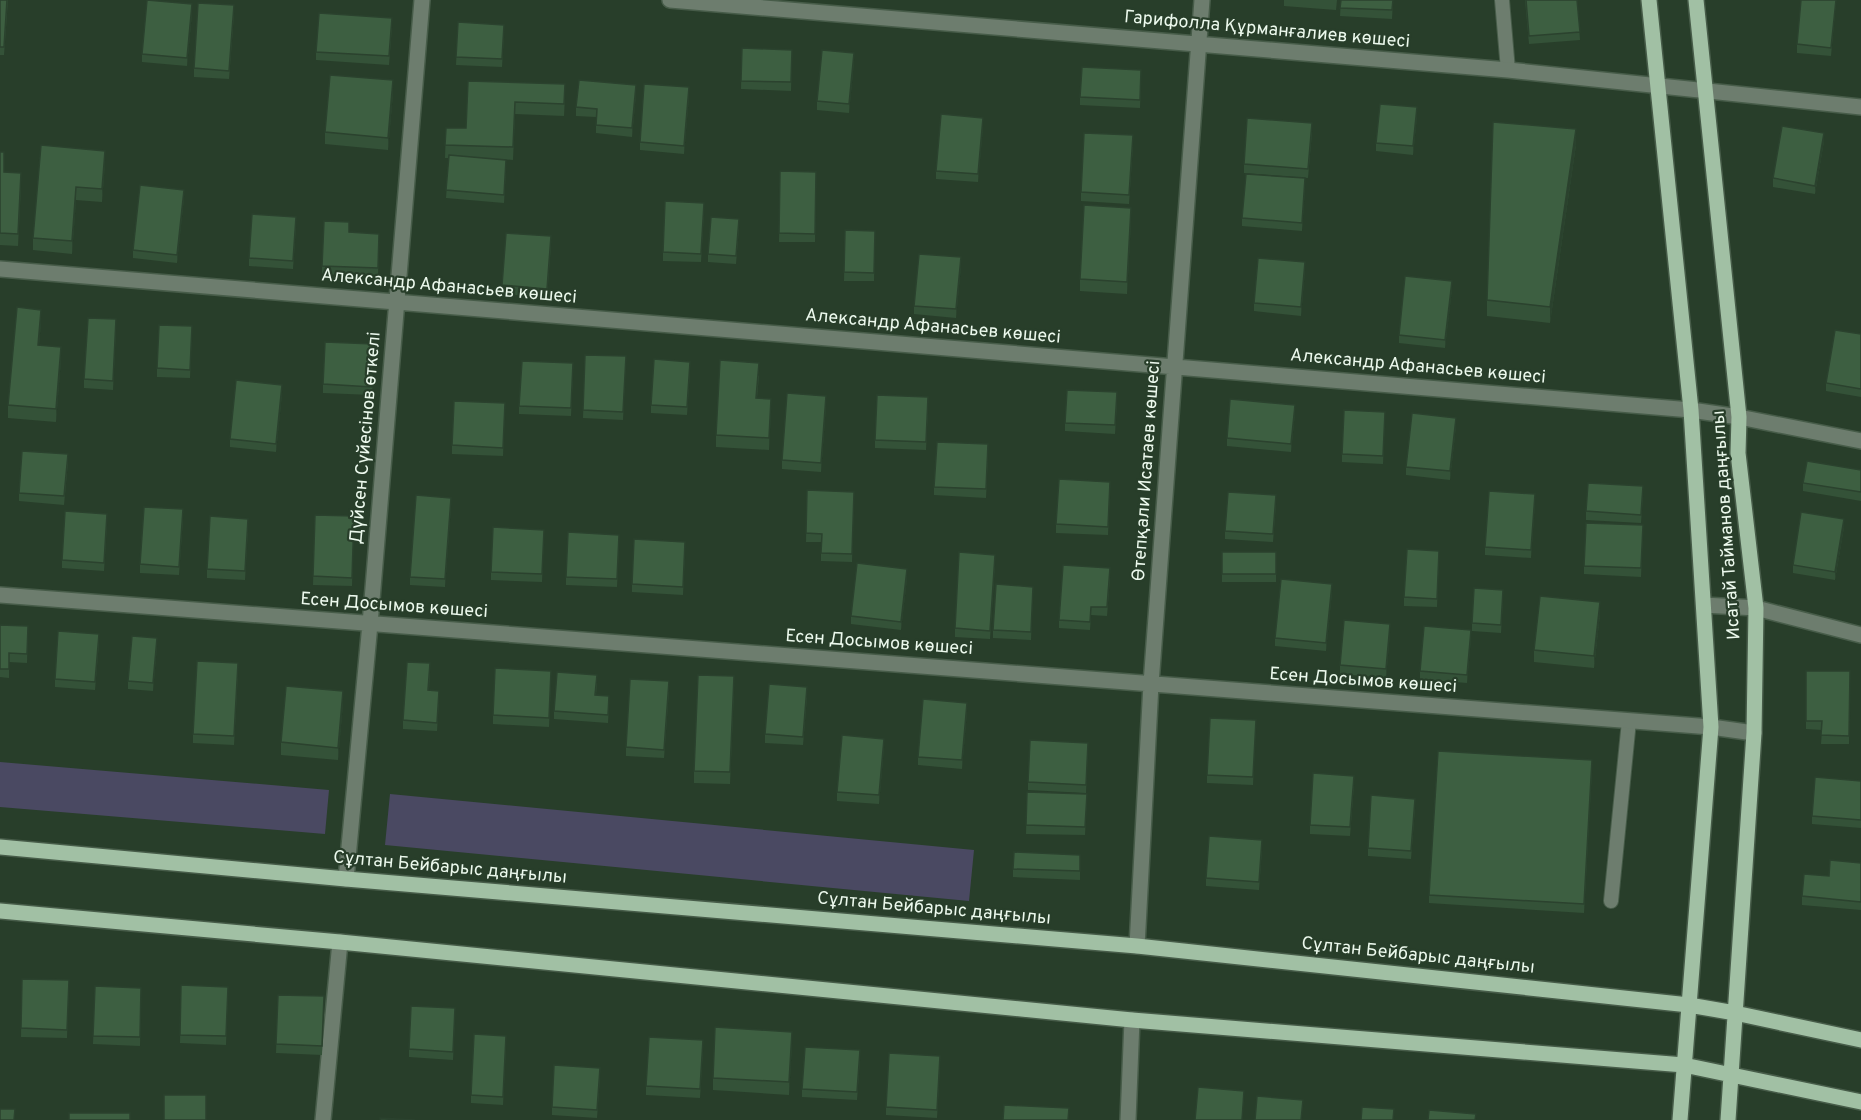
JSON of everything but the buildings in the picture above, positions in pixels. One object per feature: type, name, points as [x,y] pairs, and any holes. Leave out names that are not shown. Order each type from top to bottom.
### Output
[{"type":"main road","name":"Исатай Тайманов даңғылы","points":[[1649,0],[1691,410],[1711,727],[1680,1120]]},
{"type":"main road","name":"Исатай Тайманов даңғылы","points":[[1696,0],[1738,417],[1738,453],[1756,608],[1754,733],[1728,1120]]},
{"type":"main road","name":"Сұлтан Бейбарыс даңғылы","points":[[0,848],[1137,946],[1689,1005],[1861,1040]]},
{"type":"main road","points":[[0,911],[1132,1020],[1684,1065],[1861,1102]]},
{"type":"street","name":"Дүйсен Сүйесінов өткелі","points":[[346,879],[370,624],[422,0]]},
{"type":"street","name":"Гарифолла Құрманғалиев көшесі","points":[[670,0],[806,6],[1199,44],[1508,70],[1861,106]]},
{"type":"street","name":"Өтепқали Исатаев көшесі","points":[[1137,946],[1150,684],[1202,0]]},
{"type":"street","name":"Александр Афанасьев көшесі","points":[[0,269],[1691,410],[1861,441]]},
{"type":"street","name":"Есен Досымов көшесі","points":[[0,595],[1711,727],[1754,733]]},
{"type":"street","points":[[1704,605],[1756,608],[1861,635]]},
{"type":"street","points":[[323,1120],[340,942]]},
{"type":"street","points":[[1128,1120],[1132,1020]]},
{"type":"lane","points":[[1502,0],[1508,70]]},
{"type":"lane","points":[[1611,901],[1629,721]]},
{"type":"shaded area","points":[[0,762],[329,790],[325,834],[0,807]]},
{"type":"shaded area","points":[[390,794],[974,850],[969,901],[385,845]]}]
